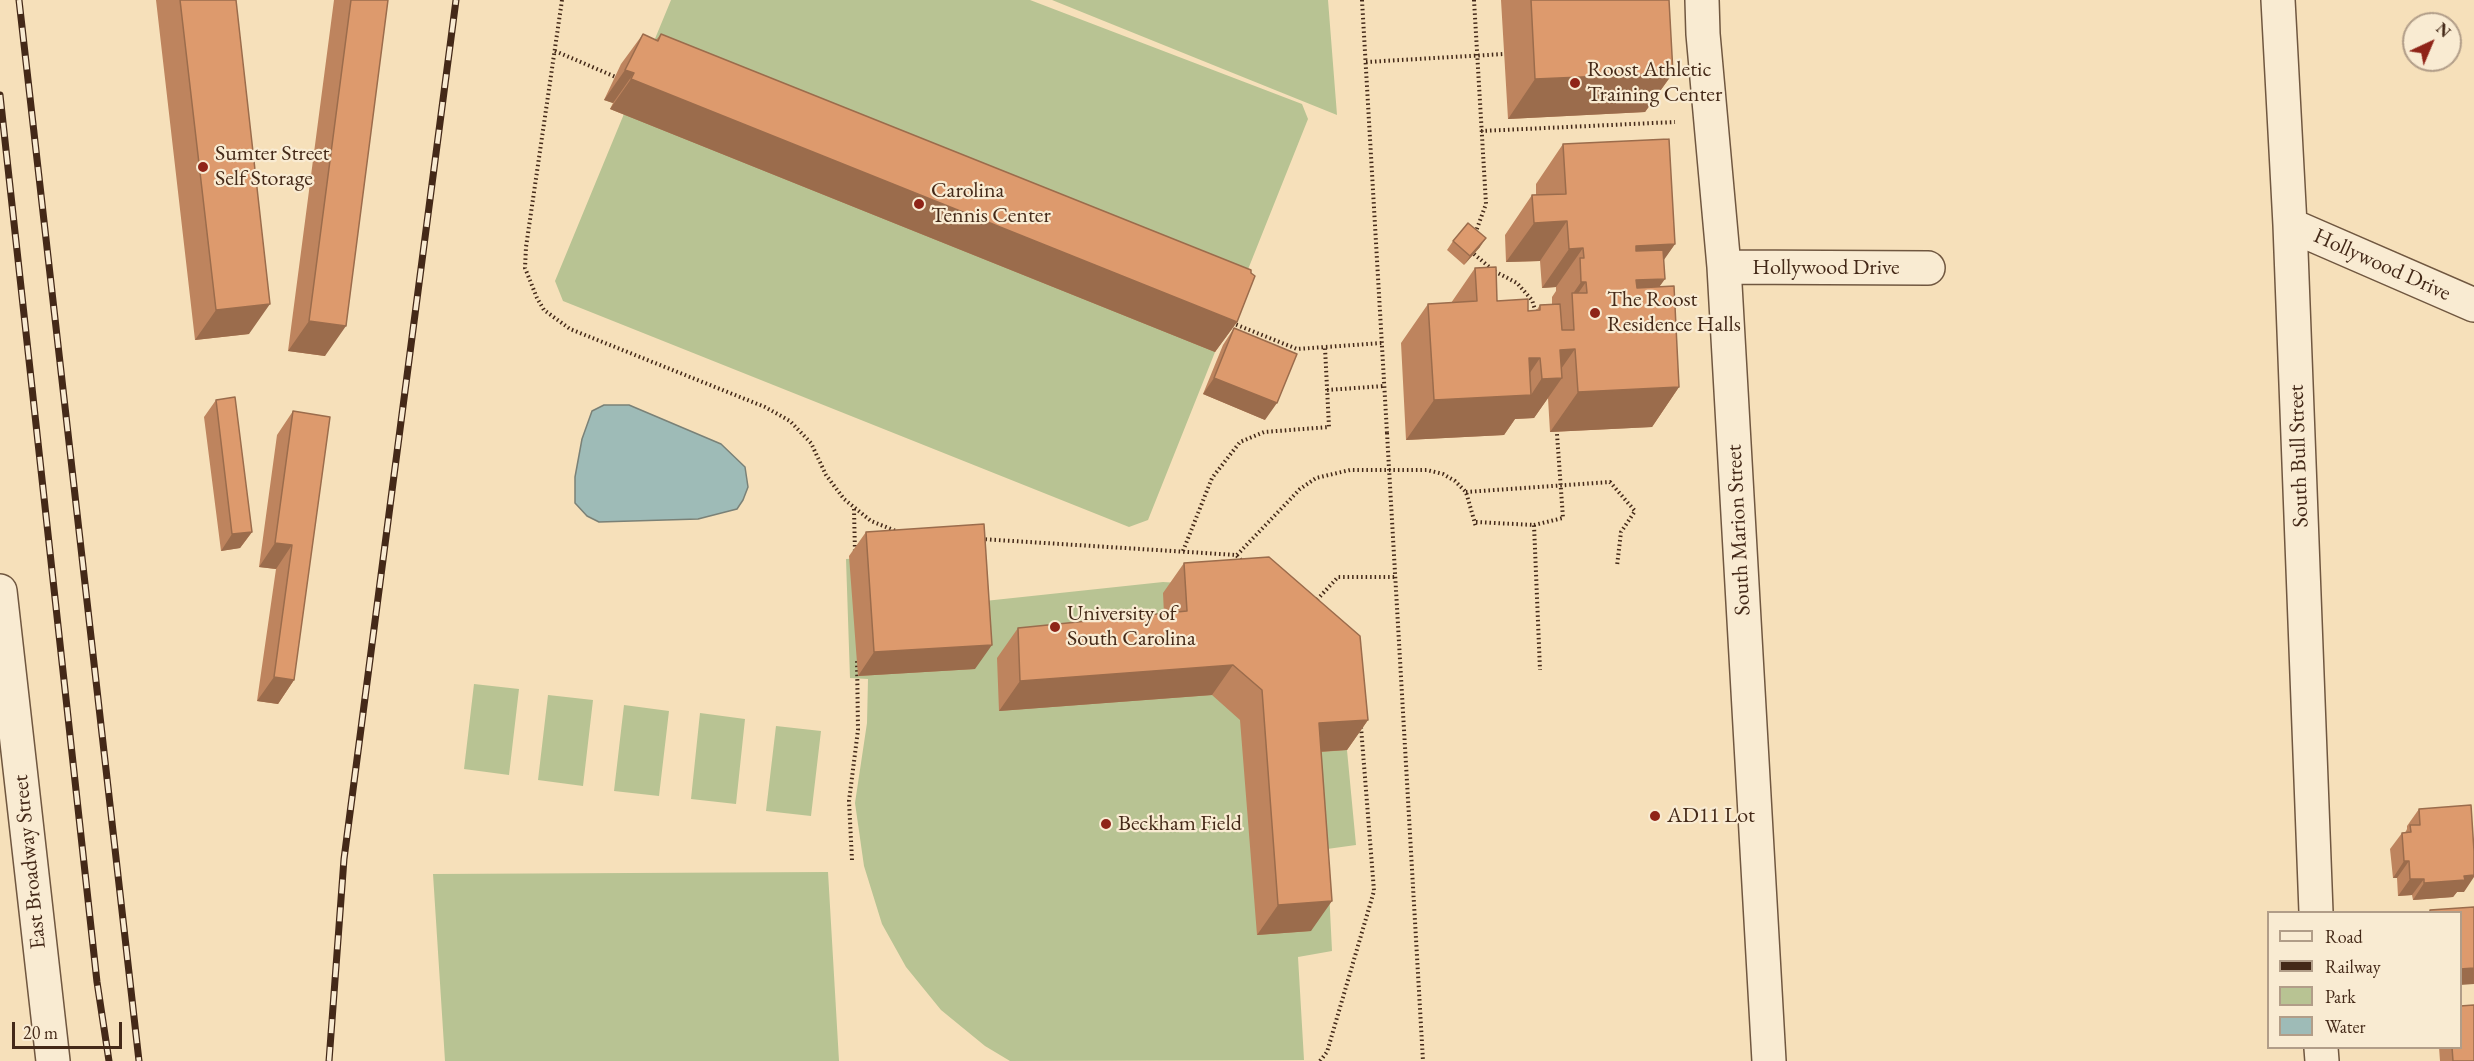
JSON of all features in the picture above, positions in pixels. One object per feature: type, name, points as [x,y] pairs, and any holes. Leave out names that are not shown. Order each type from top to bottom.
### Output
[{"type":"street","name":"South Marion Street","points":[[1702,0],[1724,267],[1769,1061]]},
{"type":"street","name":"South Bull Street","points":[[2278,0],[2290,225],[2316,911]]},
{"type":"street","name":"Hollywood Drive","points":[[2290,225],[2474,305]]},
{"type":"street","name":"Hollywood Drive","points":[[1724,267],[1928,268]]},
{"type":"street","name":"East Broadway Street","points":[[0,591],[53,1061]]},
{"type":"path","points":[[562,0],[525,268],[540,304],[555,320],[570,329],[765,407],[790,421],[811,443],[826,475],[854,508],[871,521],[901,532]]},
{"type":"path","points":[[1362,0],[1423,1061]]},
{"type":"path","points":[[1471,239],[1481,224],[1486,204],[1474,0]]},
{"type":"path","points":[[555,51],[620,79]]},
{"type":"path","points":[[1366,62],[1504,54]]},
{"type":"path","points":[[1481,131],[1711,120]]},
{"type":"path","points":[[1474,254],[1526,292],[1533,300],[1538,321]]},
{"type":"path","points":[[1231,323],[1297,350],[1382,343]]},
{"type":"path","points":[[1183,551],[1212,478],[1240,442],[1264,432],[1329,427],[1325,348]]},
{"type":"path","points":[[1327,390],[1384,386]]},
{"type":"path","points":[[1236,555],[1300,489],[1316,478],[1332,472],[1427,470],[1455,481],[1466,492],[1476,524],[1534,525],[1563,518],[1557,434]]},
{"type":"path","points":[[1466,492],[1610,482],[1635,511],[1621,532],[1617,566]]},
{"type":"path","points":[[854,508],[855,555]]},
{"type":"path","points":[[1534,525],[1540,670]]},
{"type":"path","points":[[970,538],[1236,555],[1244,563]]},
{"type":"path","points":[[1307,611],[1338,577],[1395,577]]},
{"type":"path","points":[[852,860],[849,801],[858,730],[856,648]]},
{"type":"path","points":[[1320,1061],[1327,1052],[1374,891],[1361,726]]},
{"type":"green space","points":[[671,0],[1030,0],[1302,104],[1308,119],[1148,520],[1129,527],[563,301],[555,281]]},
{"type":"green space","points":[[1052,0],[1328,0],[1337,115]]},
{"type":"green space","name":"Beckham Field","points":[[962,551],[966,603],[1163,582],[1247,587],[1339,666],[1356,845],[1327,849],[1332,951],[1298,957],[1304,1060],[1010,1061],[985,1046],[941,1010],[906,967],[882,924],[864,866],[855,803],[867,723],[868,679],[850,678],[846,559]]},
{"type":"green space","points":[[474,684],[519,689],[509,775],[464,769]]},
{"type":"green space","points":[[548,695],[593,700],[583,786],[538,780]]},
{"type":"green space","points":[[624,705],[669,711],[659,796],[614,791]]},
{"type":"green space","points":[[700,713],[745,719],[736,804],[691,799]]},
{"type":"green space","points":[[776,726],[821,731],[811,816],[766,811]]},
{"type":"green space","points":[[828,872],[839,1061],[445,1061],[433,874]]},
{"type":"water","points":[[604,405],[629,405],[721,444],[745,467],[748,487],[737,509],[698,519],[599,522],[587,516],[575,503],[575,477],[582,439],[592,411]]},
{"type":"building","points":[[180,0],[236,0],[270,304],[216,310]]},
{"type":"building","points":[[351,0],[388,0],[346,326],[309,321]]},
{"type":"building","points":[[1531,0],[1669,0],[1673,73],[1535,79]]},
{"type":"building","points":[[643,34],[658,41],[661,34],[1251,270],[1255,276],[1237,322],[631,79],[634,73],[625,70]]},
{"type":"building","points":[[1669,139],[1675,244],[1636,246],[1636,251],[1663,250],[1665,279],[1636,280],[1637,288],[1674,286],[1679,387],[1578,392],[1575,349],[1560,350],[1562,378],[1542,379],[1540,358],[1529,358],[1531,395],[1434,400],[1428,304],[1477,301],[1475,268],[1496,267],[1497,301],[1528,299],[1528,311],[1540,310],[1540,305],[1560,304],[1562,330],[1574,330],[1572,293],[1587,293],[1586,282],[1581,282],[1580,258],[1584,258],[1583,248],[1569,249],[1567,221],[1534,223],[1532,195],[1566,194],[1563,144]]},
{"type":"building","points":[[1468,223],[1486,238],[1470,256],[1453,241]]},
{"type":"building","points":[[1234,328],[1297,354],[1277,403],[1214,378]]},
{"type":"building","points":[[235,397],[252,532],[232,534],[216,400]]},
{"type":"building","points":[[293,411],[330,417],[294,680],[274,677],[292,545],[275,543]]},
{"type":"building","points":[[984,524],[992,645],[874,652],[866,532]]},
{"type":"building","points":[[1269,557],[1360,636],[1368,720],[1319,723],[1332,901],[1278,905],[1262,690],[1233,665],[1020,681],[1018,628],[1187,611],[1184,563]]},
{"type":"building","points":[[2471,805],[2474,875],[2464,876],[2465,880],[2424,883],[2424,879],[2410,879],[2409,861],[2404,861],[2402,833],[2411,832],[2410,825],[2420,825],[2419,809]]},
{"type":"building","points":[[2474,907],[2474,968],[2462,969],[2462,911],[2430,910]]},
{"type":"building","points":[[2474,1005],[2474,1061],[2453,1061],[2452,1049],[2462,1049],[2462,1006]]},
{"type":"railway","points":[[19,0],[139,1061]]},
{"type":"railway","points":[[329,1061],[344,859],[456,0]]},
{"type":"railway","points":[[0,95],[97,982],[109,1061]]},
{"type":"place","name":"Roost Athletic Training Center","points":[[1575,83]]},
{"type":"place","name":"Sumter Street Self Storage","points":[[203,167]]},
{"type":"place","name":"Carolina Tennis Center","points":[[919,204]]},
{"type":"place","name":"The Roost Residence Halls","points":[[1595,313]]},
{"type":"place","name":"University of South Carolina","points":[[1055,627]]},
{"type":"place","name":"AD11 Lot","points":[[1655,816]]},
{"type":"place","name":"Beckham Field","points":[[1106,824]]}]
